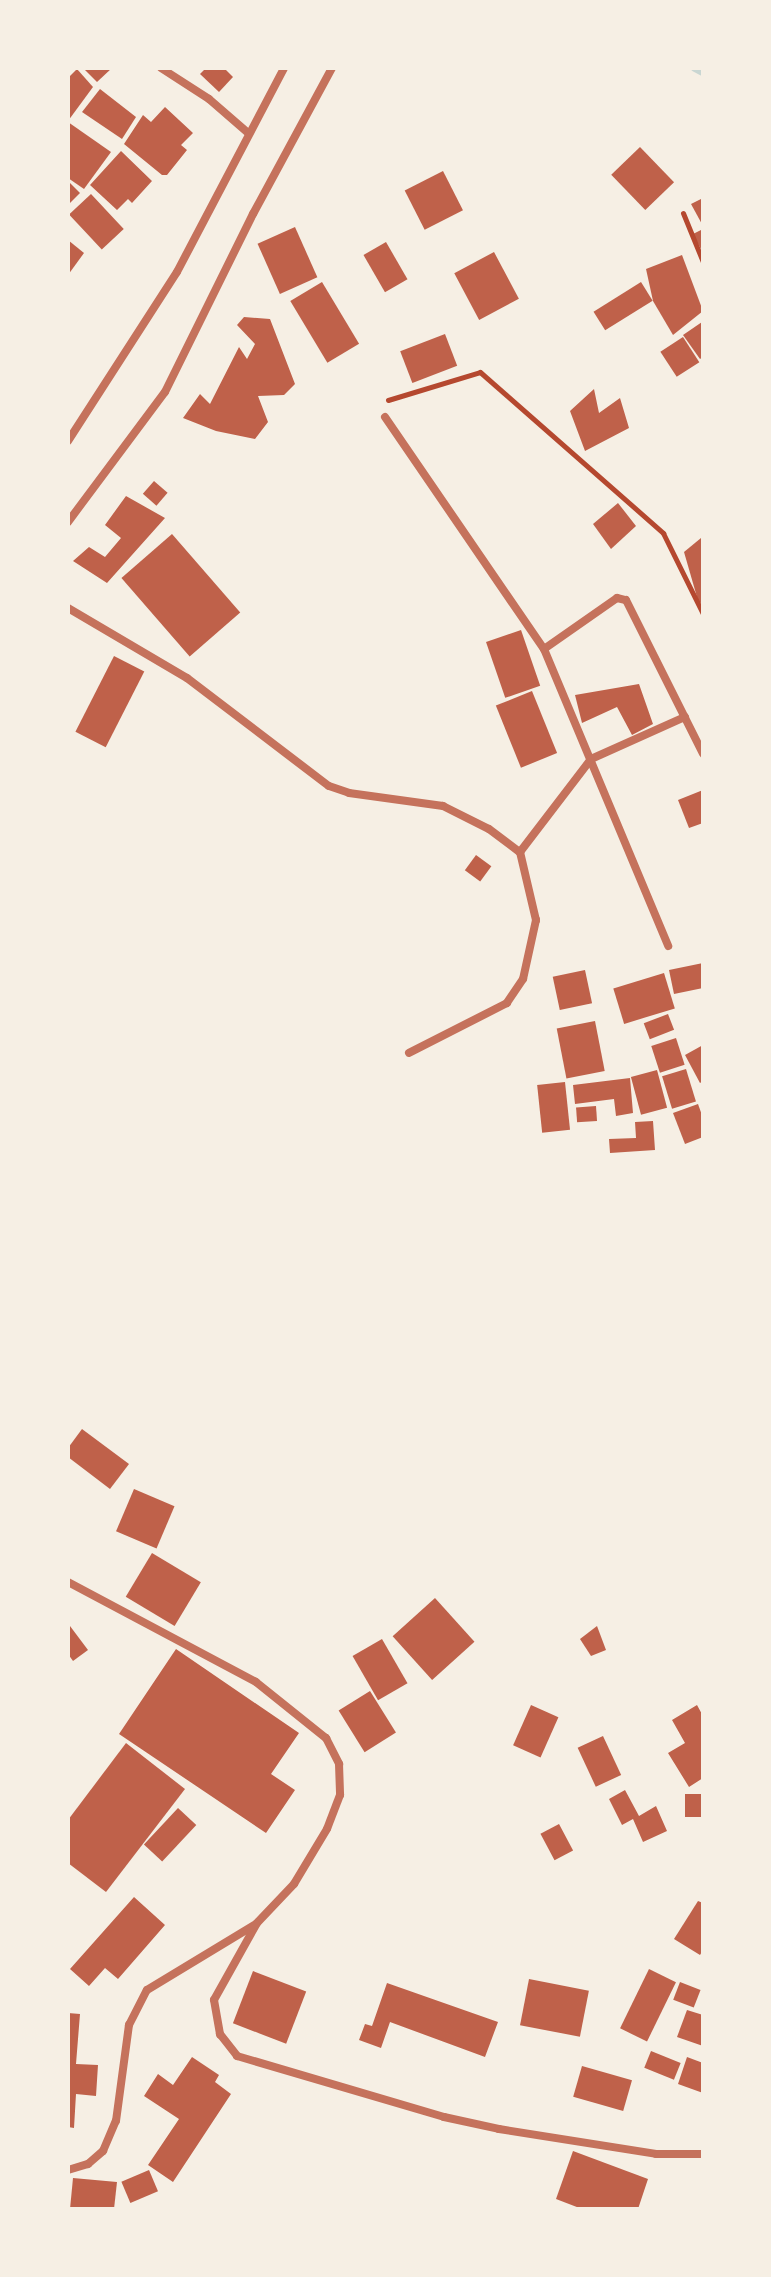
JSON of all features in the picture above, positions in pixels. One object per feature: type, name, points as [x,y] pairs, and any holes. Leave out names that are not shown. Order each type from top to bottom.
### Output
[{"type":"street","points":[[161,68],[209,99],[247,132]]},
{"type":"street","points":[[68,441],[177,272],[247,132],[284,68]]},
{"type":"street","points":[[68,522],[165,392],[253,214],[332,68]]},
{"type":"street","points":[[385,417],[544,649],[668,946]]},
{"type":"street","points":[[544,649],[617,598],[623,598],[703,754]]},
{"type":"street","points":[[68,608],[187,678],[329,786],[349,793],[443,806],[489,829],[520,852],[536,920],[523,979],[507,1003],[409,1053]]},
{"type":"street","points":[[520,852],[591,759],[685,717]]},
{"type":"street","points":[[68,1582],[256,1682],[326,1738],[339,1764],[340,1795],[327,1829],[294,1884],[257,1923],[214,2000],[220,2034],[237,2056],[444,2117],[499,2129],[656,2154],[703,2154]]},
{"type":"street","points":[[68,2170],[88,2164],[103,2151],[116,2121],[129,2025],[147,1990],[257,1923]]},
{"type":"path","points":[[683,213],[703,262]]},
{"type":"path","points":[[385,417],[384,405],[389,398],[480,372],[663,533],[703,614]]},
{"type":"building","points":[[83,68],[112,68],[97,82]]},
{"type":"building","points":[[206,68],[224,68],[233,77],[219,92],[200,74]]},
{"type":"building","points":[[77,69],[93,87],[68,121],[68,78]]},
{"type":"building","points":[[100,89],[136,117],[122,139],[82,112]]},
{"type":"building","points":[[165,107],[193,133],[181,145],[187,150],[167,175],[162,175],[124,144],[143,115],[151,122]]},
{"type":"building","points":[[68,122],[111,152],[84,189],[68,178]]},
{"type":"building","points":[[640,147],[674,182],[645,210],[611,175]]},
{"type":"building","points":[[121,151],[152,181],[132,203],[128,199],[117,210],[90,185]]},
{"type":"building","points":[[443,171],[463,210],[425,230],[405,191]]},
{"type":"building","points":[[68,181],[80,193],[68,205]]},
{"type":"building","points":[[91,194],[124,229],[102,250],[69,214]]},
{"type":"building","points":[[703,198],[703,226],[691,204]]},
{"type":"building","points":[[295,227],[317,277],[280,294],[258,244]]},
{"type":"building","points":[[703,229],[703,253],[693,234]]},
{"type":"building","points":[[68,240],[84,253],[68,275]]},
{"type":"building","points":[[386,242],[408,279],[385,292],[363,255]]},
{"type":"building","points":[[494,252],[519,299],[479,320],[454,273]]},
{"type":"building","points":[[682,255],[703,311],[673,335],[653,301],[646,269]]},
{"type":"building","points":[[322,282],[359,344],[327,363],[290,301]]},
{"type":"building","points":[[641,282],[653,301],[605,330],[594,312]]},
{"type":"building","points":[[244,317],[270,319],[295,384],[284,395],[258,396],[268,422],[255,439],[216,431],[183,418],[200,394],[210,404],[239,347],[247,359],[255,344],[237,325]]},
{"type":"building","points":[[702,322],[703,357],[700,359],[683,335]]},
{"type":"building","points":[[445,334],[457,366],[412,383],[400,351]]},
{"type":"building","points":[[683,337],[699,362],[677,377],[660,352]]},
{"type":"building","points":[[594,389],[599,413],[620,398],[629,428],[585,451],[570,411]]},
{"type":"building","points":[[154,481],[168,493],[156,506],[143,494]]},
{"type":"building","points":[[126,496],[165,518],[107,583],[73,561],[89,547],[105,557],[121,538],[105,525]]},
{"type":"building","points":[[618,503],[636,526],[611,549],[593,524]]},
{"type":"building","points":[[172,534],[240,612],[190,656],[121,578]]},
{"type":"building","points":[[701,538],[703,601],[699,604],[684,552]]},
{"type":"building","points":[[521,630],[540,686],[505,698],[486,642]]},
{"type":"building","points":[[114,656],[144,671],[106,747],[75,732]]},
{"type":"building","points":[[639,684],[653,724],[632,735],[617,707],[582,723],[575,695]]},
{"type":"building","points":[[532,691],[557,753],[521,768],[496,706]]},
{"type":"building","points":[[703,790],[703,823],[689,828],[678,800]]},
{"type":"building","points":[[476,855],[491,866],[480,882],[465,870]]},
{"type":"building","points":[[703,963],[703,988],[674,994],[669,970]]},
{"type":"building","points":[[585,970],[592,1003],[560,1010],[553,977]]},
{"type":"building","points":[[664,973],[675,1008],[624,1024],[613,988]]},
{"type":"building","points":[[668,1014],[674,1030],[650,1039],[644,1023]]},
{"type":"building","points":[[595,1021],[605,1071],[566,1079],[557,1028]]},
{"type":"building","points":[[676,1038],[685,1065],[660,1073],[651,1046]]},
{"type":"building","points":[[703,1045],[703,1081],[700,1083],[685,1055]]},
{"type":"building","points":[[686,1069],[696,1102],[672,1109],[662,1076]]},
{"type":"building","points":[[657,1070],[667,1108],[641,1115],[631,1077]]},
{"type":"building","points":[[630,1078],[633,1113],[616,1116],[614,1099],[575,1104],[573,1085]]},
{"type":"building","points":[[565,1082],[570,1130],[542,1133],[537,1085]]},
{"type":"building","points":[[698,1104],[703,1118],[703,1137],[685,1144],[673,1113]]},
{"type":"building","points":[[596,1106],[597,1121],[577,1122],[576,1107]]},
{"type":"building","points":[[653,1121],[655,1150],[610,1153],[609,1139],[636,1138],[635,1122]]},
{"type":"building","points":[[82,1429],[129,1464],[110,1489],[68,1457],[68,1448]]},
{"type":"building","points":[[134,1489],[175,1506],[157,1549],[116,1531]]},
{"type":"building","points":[[152,1553],[201,1582],[175,1626],[126,1597]]},
{"type":"building","points":[[435,1598],[474,1642],[432,1680],[393,1636]]},
{"type":"building","points":[[70,1626],[88,1650],[73,1661],[68,1654]]},
{"type":"building","points":[[597,1626],[606,1650],[591,1656],[580,1639]]},
{"type":"building","points":[[382,1639],[408,1683],[378,1700],[353,1656]]},
{"type":"building","points":[[176,1649],[299,1733],[271,1774],[295,1790],[266,1833],[119,1734]]},
{"type":"building","points":[[370,1691],[396,1733],[365,1752],[339,1711]]},
{"type":"building","points":[[531,1705],[558,1717],[541,1757],[513,1745]]},
{"type":"building","points":[[697,1705],[703,1716],[703,1778],[689,1787],[668,1753],[685,1743],[672,1720]]},
{"type":"building","points":[[603,1736],[621,1775],[596,1787],[578,1748]]},
{"type":"building","points":[[126,1743],[185,1789],[106,1892],[68,1863],[68,1820]]},
{"type":"building","points":[[625,1790],[639,1816],[656,1806],[667,1831],[643,1842],[633,1819],[622,1825],[609,1799]]},
{"type":"building","points":[[685,1794],[703,1794],[703,1817],[685,1817]]},
{"type":"building","points":[[178,1808],[196,1825],[162,1862],[144,1845]]},
{"type":"building","points":[[559,1824],[573,1850],[555,1860],[540,1834]]},
{"type":"building","points":[[134,1897],[165,1925],[118,1979],[105,1968],[89,1986],[70,1969]]},
{"type":"building","points":[[698,1901],[703,1903],[703,1950],[700,1955],[674,1939]]},
{"type":"building","points":[[649,1969],[676,1982],[647,2041],[620,2028]]},
{"type":"building","points":[[253,1971],[306,1991],[286,2044],[233,2023]]},
{"type":"building","points":[[529,1979],[589,1991],[580,2037],[520,2025]]},
{"type":"building","points":[[680,1982],[701,1990],[694,2008],[673,2000]]},
{"type":"building","points":[[387,1983],[498,2022],[485,2057],[390,2022],[381,2048],[359,2040],[365,2024],[372,2026]]},
{"type":"building","points":[[687,2010],[703,2015],[703,2046],[677,2037]]},
{"type":"building","points":[[68,2013],[80,2014],[76,2064],[98,2065],[96,2096],[76,2094],[74,2128],[68,2127]]},
{"type":"building","points":[[651,2051],[681,2063],[674,2080],[644,2068]]},
{"type":"building","points":[[192,2057],[219,2075],[215,2082],[231,2094],[173,2182],[148,2165],[179,2119],[144,2096],[158,2074],[173,2085]]},
{"type":"building","points":[[687,2057],[703,2063],[703,2093],[678,2084]]},
{"type":"building","points":[[582,2066],[632,2080],[623,2111],[573,2097]]},
{"type":"building","points":[[573,2151],[648,2179],[638,2209],[582,2209],[556,2199]]},
{"type":"building","points":[[149,2170],[158,2191],[130,2203],[121,2182]]},
{"type":"building","points":[[73,2178],[117,2182],[114,2209],[70,2209]]},
{"type":"waterway","points":[[695,68],[703,72]]}]
